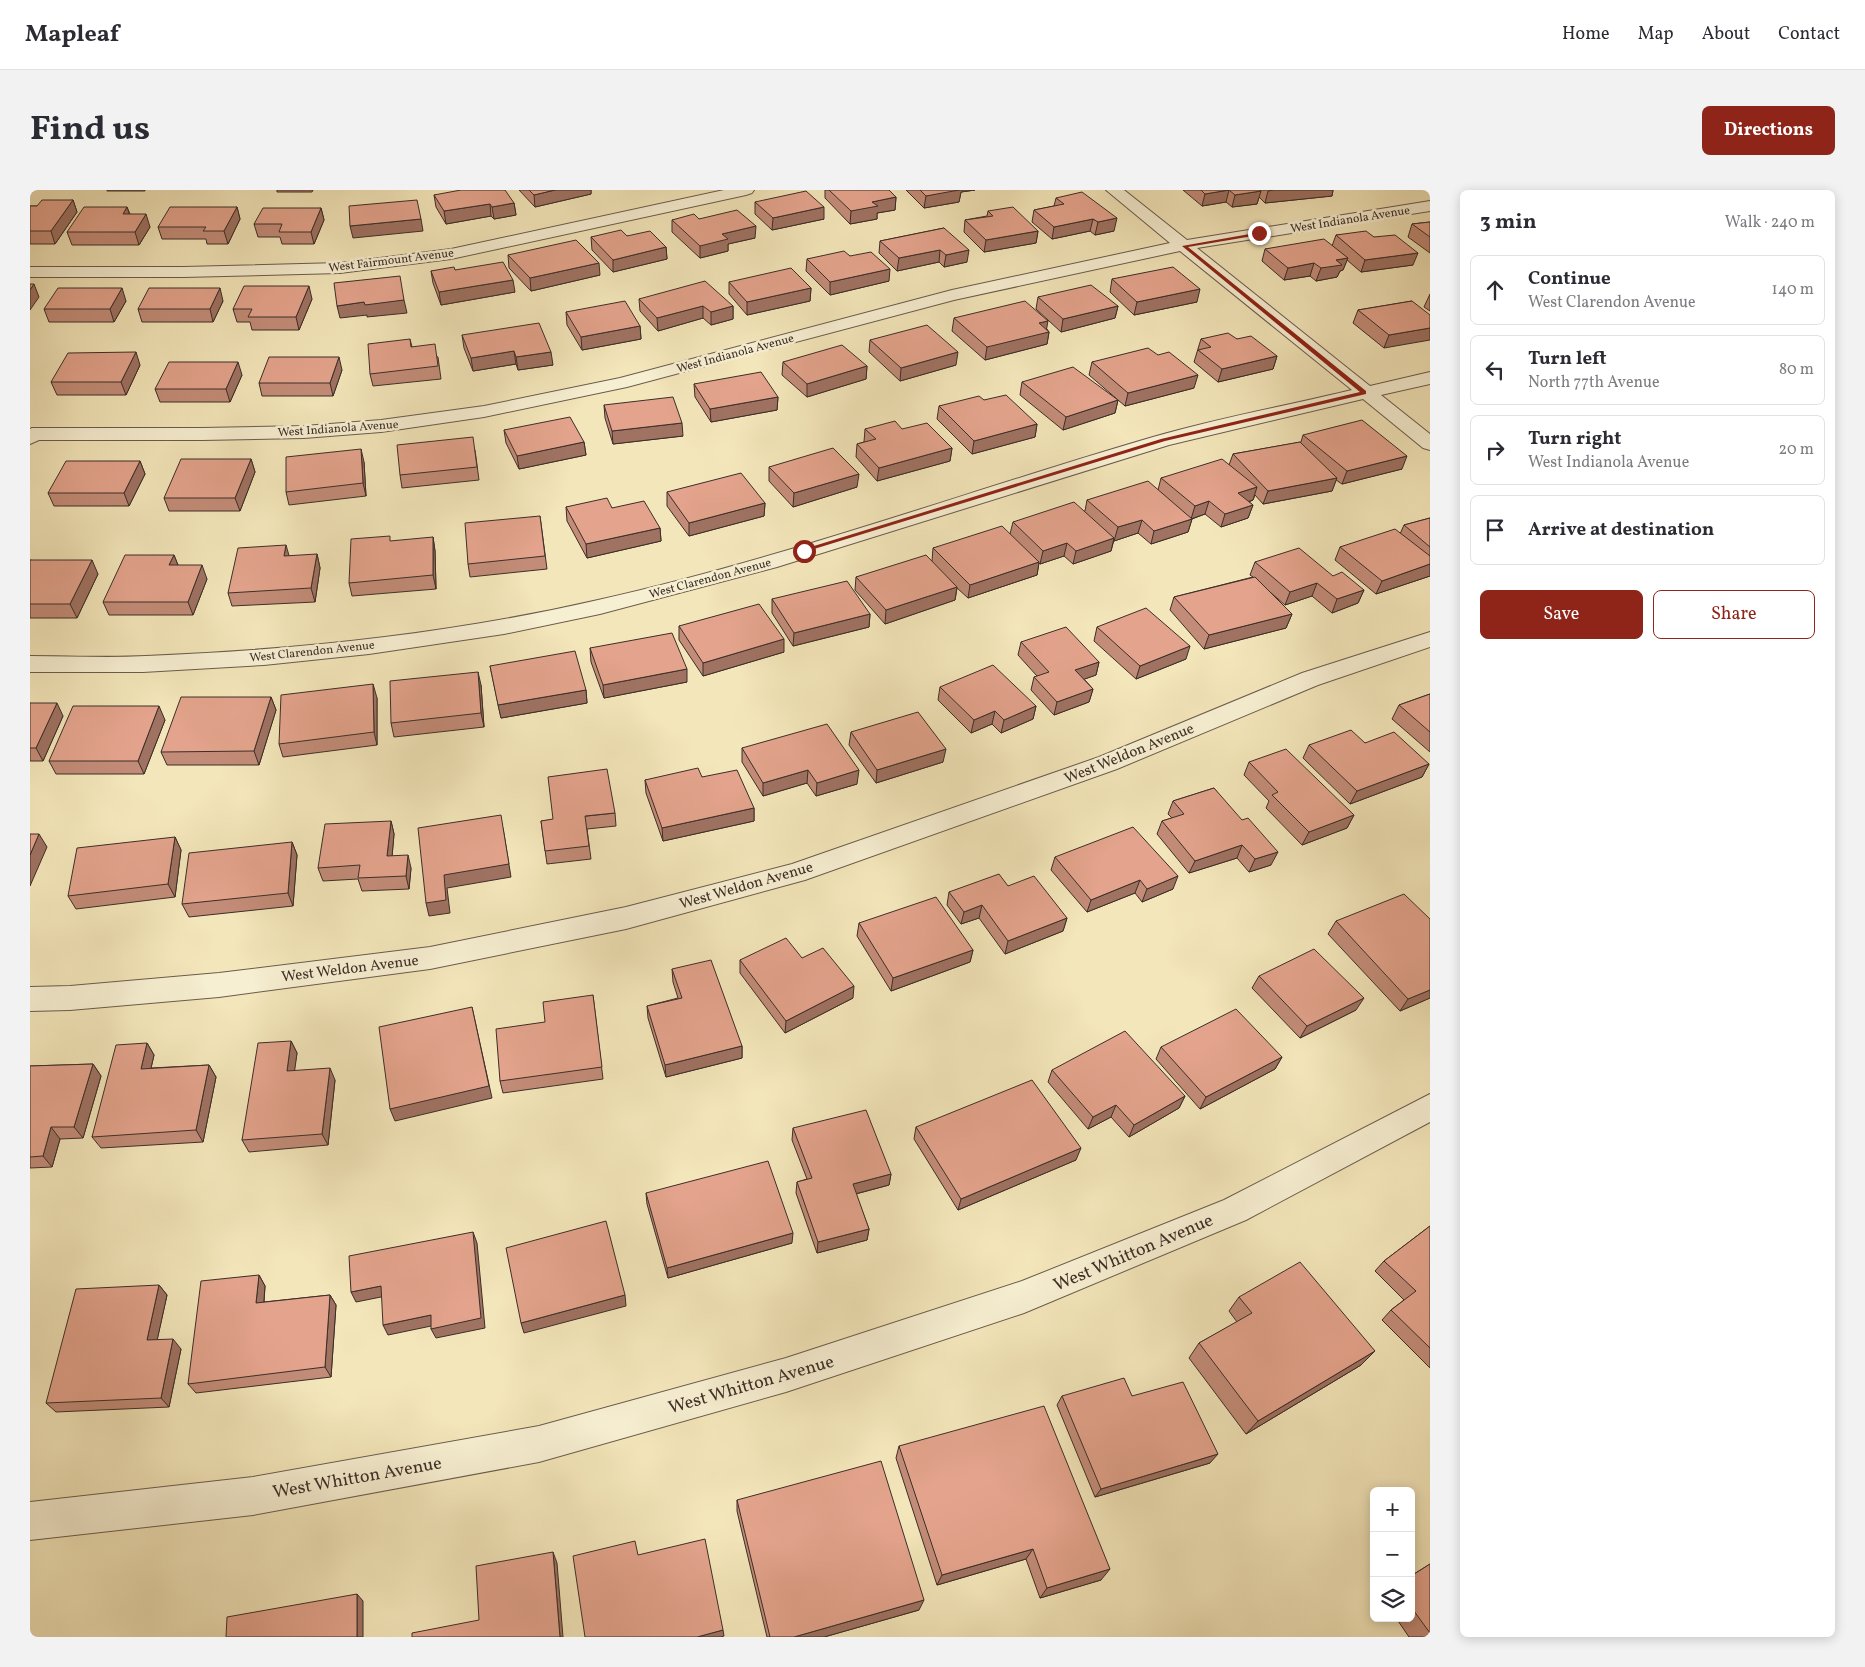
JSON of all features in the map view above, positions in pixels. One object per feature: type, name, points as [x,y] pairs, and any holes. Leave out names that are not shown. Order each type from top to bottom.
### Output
[{"type":"street","name":"West Fairmount Avenue","points":[[30,272],[183,272],[340,268],[451,254],[746,190]]},
{"type":"street","points":[[1114,190],[1430,444]]},
{"type":"street","name":"West Indianola Avenue","points":[[31,436],[307,432],[382,426],[510,407],[636,379],[953,295],[1184,246],[1430,206]]},
{"type":"street","name":"West Clarendon Avenue","points":[[30,664],[143,664],[264,657],[369,646],[504,626],[600,607],[769,562],[1163,440],[1430,378]]},
{"type":"street","name":"West Weldon Avenue","points":[[30,999],[70,998],[219,985],[430,958],[626,918],[796,873],[1108,763],[1310,679],[1430,639]]},
{"type":"street","name":"West Whitton Avenue","points":[[30,1521],[253,1496],[539,1444],[786,1375],[1033,1294],[1234,1210],[1424,1120]]},
{"type":"building","points":[[461,190],[505,190],[514,203],[492,207],[490,204],[444,211],[434,195]]},
{"type":"building","points":[[529,190],[555,190],[534,195]]},
{"type":"building","points":[[829,190],[889,190],[896,197],[872,202],[878,206],[851,211]]},
{"type":"building","points":[[920,190],[959,190],[926,196]]},
{"type":"building","points":[[1201,190],[1229,190],[1205,194]]},
{"type":"building","points":[[1229,190],[1259,190],[1261,191],[1235,195]]},
{"type":"building","points":[[806,191],[824,207],[773,218],[755,202]]},
{"type":"building","points":[[1082,192],[1117,218],[1098,222],[1093,219],[1054,227],[1034,210],[1064,204],[1056,198]]},
{"type":"building","points":[[42,200],[73,200],[51,231],[30,231],[30,206],[37,206]]},
{"type":"building","points":[[417,200],[421,219],[350,226],[349,206]]},
{"type":"building","points":[[84,207],[127,207],[123,214],[146,214],[135,232],[67,232]]},
{"type":"building","points":[[170,207],[237,207],[224,231],[203,231],[206,227],[158,227]]},
{"type":"building","points":[[1013,207],[1038,231],[986,240],[965,220],[993,216],[988,211]]},
{"type":"building","points":[[263,208],[321,208],[311,232],[279,232],[282,224],[254,224]]},
{"type":"building","points":[[737,210],[756,226],[722,234],[728,239],[700,246],[672,220],[694,214],[699,219]]},
{"type":"building","points":[[1430,222],[1430,237],[1412,224]]},
{"type":"building","points":[[944,228],[969,250],[946,255],[940,250],[899,258],[880,241]]},
{"type":"building","points":[[621,230],[627,236],[650,231],[666,247],[613,260],[591,237]]},
{"type":"building","points":[[1366,231],[1374,237],[1395,235],[1418,253],[1365,260],[1336,235]]},
{"type":"building","points":[[1324,239],[1348,258],[1336,260],[1342,265],[1321,268],[1314,263],[1288,268],[1265,249]]},
{"type":"building","points":[[576,240],[599,263],[530,278],[508,255]]},
{"type":"building","points":[[844,251],[850,256],[871,252],[890,269],[830,282],[807,259]]},
{"type":"building","points":[[503,262],[513,280],[439,292],[431,271],[454,267],[455,270]]},
{"type":"building","points":[[1173,267],[1200,289],[1137,302],[1112,279]]},
{"type":"building","points":[[791,268],[811,288],[747,302],[729,282]]},
{"type":"building","points":[[400,276],[404,300],[365,305],[364,302],[337,306],[334,283]]},
{"type":"building","points":[[705,281],[733,306],[711,312],[703,306],[657,318],[639,299]]},
{"type":"building","points":[[1091,285],[1118,306],[1063,319],[1038,297]]},
{"type":"building","points":[[244,286],[309,286],[296,317],[248,317],[252,309],[233,309]]},
{"type":"building","points":[[58,288],[122,288],[110,309],[44,309]]},
{"type":"building","points":[[149,288],[220,288],[210,309],[138,309]]},
{"type":"building","points":[[625,301],[640,326],[581,337],[566,312]]},
{"type":"building","points":[[1025,301],[1048,321],[1039,323],[1049,332],[987,347],[954,318]]},
{"type":"building","points":[[1412,301],[1430,315],[1430,328],[1389,335],[1358,310]]},
{"type":"building","points":[[539,323],[551,352],[516,357],[514,351],[471,358],[462,335]]},
{"type":"building","points":[[927,325],[958,352],[901,368],[870,340]]},
{"type":"building","points":[[1228,333],[1237,339],[1251,336],[1277,356],[1222,369],[1198,350],[1211,347],[1201,339]]},
{"type":"building","points":[[410,339],[411,347],[435,344],[438,366],[370,374],[368,344]]},
{"type":"building","points":[[842,345],[867,366],[807,384],[783,362]]},
{"type":"building","points":[[1148,348],[1158,355],[1169,352],[1198,375],[1128,393],[1092,362]]},
{"type":"building","points":[[136,352],[121,382],[51,382],[68,353]]},
{"type":"building","points":[[269,357],[339,357],[330,383],[259,383]]},
{"type":"building","points":[[169,362],[238,362],[226,389],[155,389]]},
{"type":"building","points":[[1073,367],[1118,400],[1066,417],[1022,382]]},
{"type":"building","points":[[761,372],[778,397],[710,409],[694,384]]},
{"type":"building","points":[[1006,395],[1037,424],[974,441],[939,406],[979,396],[984,400]]},
{"type":"building","points":[[673,397],[682,423],[612,431],[604,405]]},
{"type":"building","points":[[570,417],[584,442],[517,456],[504,430]]},
{"type":"building","points":[[1362,420],[1407,456],[1347,471],[1303,435]]},
{"type":"building","points":[[895,421],[902,429],[927,423],[952,448],[879,468],[857,444],[876,439],[865,429]]},
{"type":"building","points":[[473,437],[477,467],[400,475],[397,445]]},
{"type":"building","points":[[1300,442],[1337,478],[1268,491],[1233,454]]},
{"type":"building","points":[[833,448],[859,474],[794,493],[769,467]]},
{"type":"building","points":[[361,449],[363,483],[286,492],[286,457]]},
{"type":"building","points":[[181,459],[251,459],[235,498],[164,498]]},
{"type":"building","points":[[1222,459],[1257,487],[1238,493],[1253,505],[1225,514],[1209,501],[1195,506],[1161,478]]},
{"type":"building","points":[[66,461],[140,461],[124,493],[48,493]]},
{"type":"building","points":[[741,473],[765,503],[689,523],[667,492]]},
{"type":"building","points":[[1148,481],[1192,519],[1154,531],[1142,520],[1118,527],[1087,500]]},
{"type":"building","points":[[607,498],[612,508],[644,501],[660,528],[586,544],[566,507]]},
{"type":"building","points":[[1074,502],[1114,538],[1076,551],[1067,543],[1043,551],[1013,522]]},
{"type":"building","points":[[540,516],[545,556],[468,564],[465,523]]},
{"type":"building","points":[[1430,518],[1430,547],[1404,525]]},
{"type":"building","points":[[1002,526],[1039,562],[970,585],[933,548]]},
{"type":"building","points":[[1395,529],[1430,556],[1430,564],[1382,581],[1340,547]]},
{"type":"building","points":[[390,536],[390,541],[433,537],[433,575],[349,583],[351,539]]},
{"type":"building","points":[[286,545],[284,556],[317,554],[311,588],[228,593],[238,548]]},
{"type":"building","points":[[1299,548],[1333,576],[1342,572],[1364,590],[1337,599],[1317,583],[1290,592],[1255,562]]},
{"type":"building","points":[[125,555],[174,555],[169,565],[202,565],[188,602],[103,602]]},
{"type":"building","points":[[926,555],[957,587],[886,610],[856,577]]},
{"type":"building","points":[[30,560],[92,560],[70,604],[30,604]]},
{"type":"building","points":[[1255,577],[1292,614],[1209,635],[1174,597]]},
{"type":"building","points":[[847,581],[870,614],[794,633],[772,599]]},
{"type":"building","points":[[759,604],[784,639],[703,663],[679,626]]},
{"type":"building","points":[[1146,608],[1190,646],[1140,666],[1097,627]]},
{"type":"building","points":[[1066,627],[1099,662],[1075,670],[1093,689],[1057,702],[1034,677],[1049,672],[1021,642]]},
{"type":"building","points":[[672,633],[687,669],[603,685],[590,648]]},
{"type":"building","points":[[575,651],[586,690],[498,705],[490,666]]},
{"type":"building","points":[[993,665],[1036,706],[1004,720],[995,711],[974,720],[940,687]]},
{"type":"building","points":[[478,672],[481,713],[391,723],[390,681]]},
{"type":"building","points":[[373,684],[374,732],[279,744],[281,695]]},
{"type":"building","points":[[1430,694],[1430,732],[1399,705]]},
{"type":"building","points":[[181,697],[271,697],[254,751],[161,752]]},
{"type":"building","points":[[30,703],[57,703],[36,748],[30,748]]},
{"type":"building","points":[[73,706],[159,706],[138,761],[49,761]]},
{"type":"building","points":[[918,712],[946,749],[877,770],[851,732]]},
{"type":"building","points":[[827,724],[859,770],[817,783],[808,770],[763,783],[742,748]]},
{"type":"building","points":[[1351,730],[1365,743],[1394,732],[1429,764],[1357,791],[1309,745]]},
{"type":"building","points":[[1286,749],[1354,815],[1309,832],[1272,795],[1278,792],[1249,762]]},
{"type":"building","points":[[698,768],[702,777],[737,770],[754,808],[662,828],[645,780]]},
{"type":"building","points":[[607,769],[615,813],[585,816],[589,846],[545,851],[541,821],[553,819],[548,777]]},
{"type":"building","points":[[1214,788],[1242,820],[1248,818],[1278,852],[1255,859],[1242,845],[1195,861],[1162,821],[1184,814],[1173,801]]},
{"type":"building","points":[[501,815],[509,864],[444,875],[446,900],[426,903],[418,828]]},
{"type":"building","points":[[391,821],[387,856],[408,855],[406,876],[358,878],[360,865],[318,868],[325,824]]},
{"type":"building","points":[[1133,827],[1178,876],[1147,889],[1140,880],[1091,900],[1055,857]]},
{"type":"building","points":[[30,834],[39,834],[30,855]]},
{"type":"building","points":[[175,837],[168,884],[68,896],[77,848]]},
{"type":"building","points":[[292,842],[288,893],[182,904],[189,853]]},
{"type":"building","points":[[999,874],[1008,886],[1034,876],[1067,918],[1008,941],[982,905],[964,912],[949,892]]},
{"type":"building","points":[[1404,894],[1430,919],[1430,990],[1408,999],[1336,921]]},
{"type":"building","points":[[936,897],[973,950],[893,978],[859,923]]},
{"type":"building","points":[[786,938],[802,958],[823,948],[854,986],[786,1021],[740,960]]},
{"type":"building","points":[[1314,949],[1364,998],[1307,1026],[1259,976]]},
{"type":"building","points":[[711,960],[742,1046],[665,1065],[647,1006],[682,998],[672,969]]},
{"type":"building","points":[[593,995],[602,1067],[500,1081],[496,1029],[545,1022],[543,1002]]},
{"type":"building","points":[[472,1007],[489,1086],[390,1109],[379,1027]]},
{"type":"building","points":[[1236,1009],[1282,1057],[1206,1097],[1161,1047]]},
{"type":"building","points":[[1125,1031],[1185,1096],[1134,1125],[1116,1105],[1093,1117],[1052,1070]]},
{"type":"building","points":[[291,1041],[287,1071],[330,1068],[322,1134],[242,1140],[258,1043]]},
{"type":"building","points":[[147,1043],[141,1069],[209,1065],[196,1130],[92,1137],[116,1045]]},
{"type":"building","points":[[93,1064],[74,1127],[51,1127],[43,1156],[30,1157],[30,1066]]},
{"type":"building","points":[[1032,1080],[1081,1148],[961,1199],[916,1127]]},
{"type":"building","points":[[866,1110],[891,1174],[853,1184],[869,1229],[818,1242],[797,1182],[812,1178],[793,1128]]},
{"type":"building","points":[[768,1161],[793,1233],[667,1268],[646,1193]]},
{"type":"building","points":[[606,1221],[625,1295],[521,1323],[506,1248]]},
{"type":"building","points":[[1430,1226],[1430,1348],[1391,1310],[1416,1291],[1384,1261]]},
{"type":"building","points":[[473,1232],[481,1318],[431,1329],[431,1315],[383,1325],[381,1286],[351,1292],[349,1256]]},
{"type":"building","points":[[1300,1262],[1375,1351],[1258,1421],[1199,1343],[1252,1313],[1239,1297]]},
{"type":"building","points":[[259,1275],[256,1303],[330,1295],[325,1367],[188,1384],[201,1281]]},
{"type":"building","points":[[159,1285],[147,1340],[173,1339],[161,1398],[46,1403],[76,1289]]},
{"type":"building","points":[[1124,1378],[1132,1396],[1183,1382],[1218,1454],[1101,1489],[1062,1396]]},
{"type":"building","points":[[1044,1406],[1110,1569],[1047,1588],[1033,1549],[942,1575],[899,1446]]},
{"type":"building","points":[[881,1461],[924,1600],[794,1637],[770,1637],[737,1500]]},
{"type":"building","points":[[705,1539],[723,1630],[697,1637],[585,1637],[573,1556],[635,1541],[638,1555]]},
{"type":"building","points":[[553,1552],[560,1637],[412,1637],[412,1633],[479,1620],[476,1566]]},
{"type":"building","points":[[1430,1564],[1430,1633],[1415,1612],[1415,1573]]},
{"type":"building","points":[[357,1594],[357,1637],[226,1637],[227,1617]]},
{"type":"route","points":[[804,551],[1163,440],[1364,392],[1184,246],[1259,233]]}]
